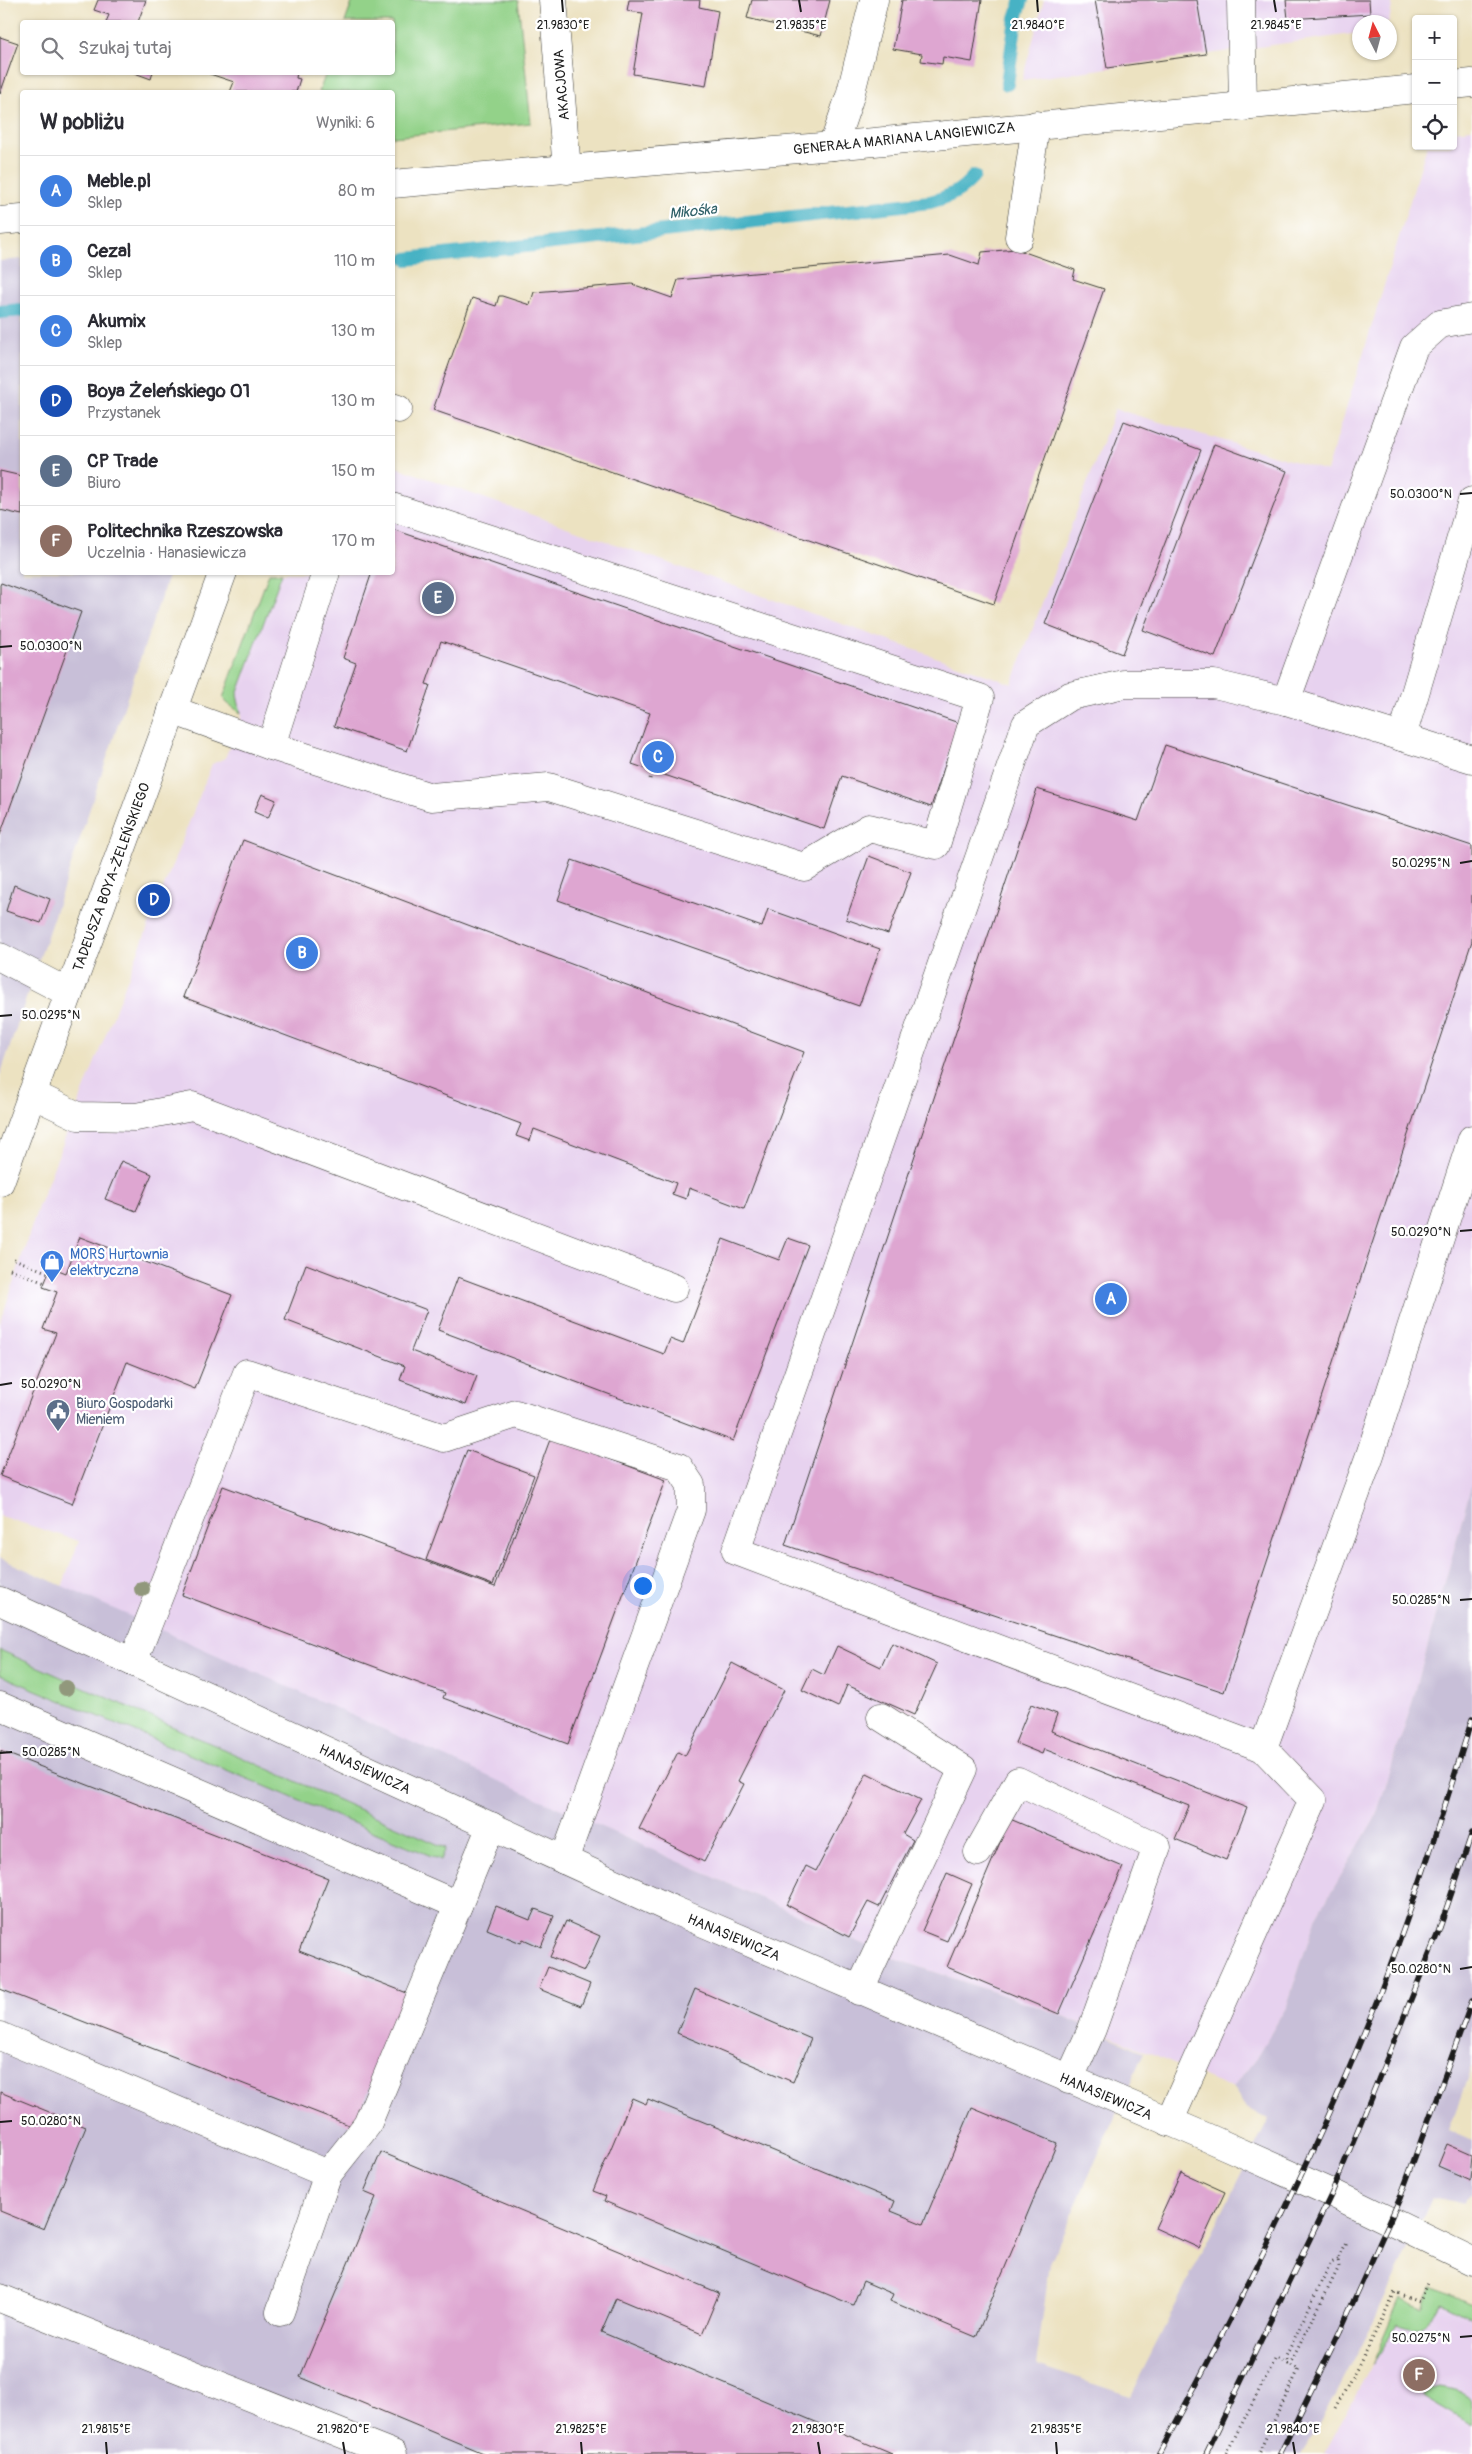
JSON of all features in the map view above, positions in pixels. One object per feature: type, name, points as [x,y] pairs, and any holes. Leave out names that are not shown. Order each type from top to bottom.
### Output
[{"type":"street","name":"AKACJOWA","points":[[553,0],[567,170]]},
{"type":"street","points":[[833,146],[850,96],[874,0]]},
{"type":"street","points":[[1241,0],[1243,106]]},
{"type":"street","points":[[1457,85],[1472,83]]},
{"type":"street","name":"GENERAŁA MARIANA LANGIEWICZA","points":[[395,184],[833,146],[1412,89]]},
{"type":"street","points":[[1019,237],[1036,125]]},
{"type":"street","points":[[0,221],[20,219]]},
{"type":"street","points":[[1286,701],[1414,348],[1440,324],[1472,318]]},
{"type":"street","points":[[1402,737],[1472,501]]},
{"type":"street","points":[[172,710],[271,746],[431,797],[549,787],[804,867],[869,828],[936,845],[980,698],[395,508]]},
{"type":"street","name":"TADEUSZA BOYA-ŻELEŃSKIEGO","points":[[0,1182],[222,575]]},
{"type":"street","points":[[271,746],[325,575]]},
{"type":"street","points":[[1168,2122],[1313,1800],[1263,1748],[736,1551],[1026,724],[1070,696],[1124,684],[1214,684],[1286,701],[1472,759]]},
{"type":"street","points":[[0,957],[69,993]]},
{"type":"street","points":[[32,1094],[78,1116],[136,1117],[192,1106],[674,1288]]},
{"type":"street","points":[[1263,1748],[1370,1454],[1472,1139]]},
{"type":"street","points":[[133,1662],[247,1373],[444,1438],[516,1414],[679,1467],[691,1485],[691,1510],[564,1860]]},
{"type":"street","name":"HANASIEWICZA","points":[[0,1602],[671,1909],[1332,2193],[1472,2261]]},
{"type":"street","points":[[0,1706],[458,1905]]},
{"type":"street","points":[[859,1991],[963,1769],[881,1717]]},
{"type":"street","points":[[978,1852],[1018,1781],[1157,1847],[1092,2029],[1069,2080]]},
{"type":"street","points":[[280,2312],[328,2174],[366,2125],[491,1826]]},
{"type":"street","points":[[0,2036],[328,2174]]},
{"type":"street","points":[[0,2298],[393,2454]]},
{"type":"path","points":[[14,1259],[48,1273]]},
{"type":"path","points":[[10,1269],[45,1282]]},
{"type":"path","points":[[1288,2364],[1292,2360],[1339,2267],[1338,2259],[1349,2237]]},
{"type":"path","points":[[1288,2364],[1286,2356],[1331,2262],[1338,2259]]},
{"type":"path","points":[[1335,2410],[1395,2292],[1419,2301],[1430,2276]]},
{"type":"path","points":[[1226,2454],[1276,2358],[1299,2369],[1258,2454]]},
{"type":"shaded area","points":[[1044,0],[1393,0],[1390,15],[1352,15],[1352,34],[1022,80]]},
{"type":"shaded area","points":[[1472,129],[1472,1483],[1413,1700],[1376,1816],[1315,1920],[1287,2006],[1258,2055],[1232,2088],[1059,2014],[899,1960],[62,1587],[79,1541],[0,1516],[0,1324],[38,1207],[212,764],[225,758],[242,716],[237,695],[281,575],[395,575],[395,467],[1012,684],[1115,409],[1327,471],[1426,150],[1457,150],[1457,131]]},
{"type":"shaded area","points":[[20,259],[20,575],[168,575],[0,1076],[0,261]]},
{"type":"shaded area","points":[[1472,1483],[1472,2064],[1449,2131],[1472,2141],[1472,2192],[1463,2203],[1432,2197],[1375,2319],[1327,2411],[1301,2454],[0,2454],[0,1558],[899,1960],[1059,2014],[1144,2052],[1050,2263],[1036,2365],[1130,2396],[1269,2119],[1246,2108],[1232,2088],[1258,2055],[1287,2006],[1315,1920],[1376,1816],[1413,1700]]},
{"type":"shaded area","points":[[1440,2303],[1472,2319],[1472,2454],[1324,2454],[1372,2365],[1399,2322],[1427,2322]]},
{"type":"green space","points":[[353,0],[518,0],[531,123],[395,137],[395,90],[320,90],[325,75],[395,75],[395,20],[346,20]]},
{"type":"green space","points":[[268,575],[281,575],[237,695],[241,713],[223,698]]},
{"type":"green space","points":[[0,1650],[446,1848],[441,1860],[0,1675]]},
{"type":"green space","points":[[1432,2286],[1472,2305],[1472,2319],[1440,2303],[1424,2325],[1414,2328],[1399,2323],[1372,2365],[1401,2298],[1422,2307]]},
{"type":"green space","points":[[1441,2387],[1459,2391],[1468,2397],[1472,2408],[1472,2425],[1421,2395]]},
{"type":"building","points":[[98,0],[146,0],[139,20],[107,20],[109,15],[94,10]]},
{"type":"building","points":[[629,0],[700,0],[699,7],[718,11],[706,86],[633,74],[643,13],[627,11]]},
{"type":"building","points":[[752,0],[830,0],[821,36],[747,18]]},
{"type":"building","points":[[902,0],[982,0],[972,62],[943,57],[942,64],[921,61],[922,54],[893,49]]},
{"type":"building","points":[[1095,0],[1197,0],[1206,54],[1107,68]]},
{"type":"building","points":[[1286,0],[1369,0],[1370,14],[1288,19]]},
{"type":"building","points":[[0,37],[18,43],[0,94]]},
{"type":"building","points":[[140,75],[152,75],[151,79]]},
{"type":"building","points":[[213,75],[296,75],[296,78],[300,79],[297,90],[231,90],[234,82]]},
{"type":"building","points":[[1016,249],[1075,270],[1073,279],[1104,289],[994,604],[433,410],[472,298],[496,306],[499,296],[502,296],[530,305],[534,292],[632,284],[672,298],[678,280],[950,255],[979,265],[982,252]]},
{"type":"building","points":[[1124,421],[1201,450],[1122,654],[1045,624]]},
{"type":"building","points":[[1214,444],[1287,471],[1215,657],[1143,630]]},
{"type":"building","points":[[0,471],[20,476],[20,515],[0,510]]},
{"type":"building","points":[[395,530],[959,723],[931,807],[842,776],[824,829],[632,764],[650,713],[441,641],[426,684],[430,685],[407,751],[334,726],[356,663],[343,658],[371,575],[395,575]]},
{"type":"building","points":[[1,583],[81,612],[0,835],[0,585]]},
{"type":"building","points":[[1165,745],[1472,846],[1472,941],[1224,1692],[785,1545],[1037,789],[1138,821]]},
{"type":"building","points":[[262,794],[276,800],[268,818],[254,812]]},
{"type":"building","points":[[243,840],[804,1052],[744,1209],[689,1188],[686,1199],[672,1194],[676,1183],[534,1129],[530,1141],[516,1136],[521,1124],[183,997]]},
{"type":"building","points":[[869,856],[911,872],[888,934],[846,919]]},
{"type":"building","points":[[572,860],[762,927],[768,909],[880,949],[859,1006],[558,900]]},
{"type":"building","points":[[14,885],[50,899],[41,923],[6,911]]},
{"type":"building","points":[[121,1161],[152,1174],[136,1211],[105,1199]]},
{"type":"building","points":[[80,1237],[232,1295],[195,1389],[127,1362],[72,1504],[0,1476],[56,1333],[43,1329],[57,1292],[43,1287],[51,1267],[66,1273]]},
{"type":"building","points":[[788,1238],[808,1245],[733,1441],[438,1330],[458,1277],[664,1354],[670,1339],[683,1344],[723,1239],[779,1260]]},
{"type":"building","points":[[306,1264],[427,1310],[411,1351],[477,1376],[466,1405],[400,1380],[405,1366],[285,1320]]},
{"type":"building","points":[[551,1437],[666,1480],[568,1744],[443,1698],[445,1693],[182,1595],[223,1486],[495,1587]]},
{"type":"building","points":[[467,1450],[534,1475],[493,1585],[426,1560]]},
{"type":"building","points":[[892,1643],[937,1664],[914,1715],[847,1685],[838,1707],[802,1690],[812,1669],[824,1675],[837,1646],[881,1667]]},
{"type":"building","points":[[732,1663],[784,1690],[738,1781],[744,1784],[704,1862],[639,1829],[678,1752],[685,1756]]},
{"type":"building","points":[[1031,1704],[1057,1714],[1051,1731],[1247,1808],[1226,1860],[1175,1839],[1189,1806],[1044,1749],[1042,1754],[1015,1743]]},
{"type":"building","points":[[0,1751],[328,1878],[299,1951],[407,1993],[354,2127],[0,1989]]},
{"type":"building","points":[[867,1773],[921,1800],[903,1834],[913,1840],[879,1907],[868,1902],[849,1937],[787,1905],[806,1866],[816,1871]]},
{"type":"building","points":[[1010,1819],[1123,1867],[1059,2014],[947,1967]]},
{"type":"building","points":[[947,1873],[972,1884],[947,1941],[922,1931]]},
{"type":"building","points":[[496,1906],[530,1920],[535,1909],[554,1916],[541,1947],[523,1939],[521,1943],[487,1929]]},
{"type":"building","points":[[566,1921],[600,1936],[584,1971],[550,1957]]},
{"type":"building","points":[[548,1967],[590,1984],[581,2006],[539,1989]]},
{"type":"building","points":[[695,1989],[811,2039],[793,2082],[677,2033]]},
{"type":"building","points":[[0,2092],[86,2127],[44,2229],[0,2211]]},
{"type":"building","points":[[632,2098],[646,2104],[648,2099],[895,2201],[891,2211],[923,2224],[972,2108],[1057,2143],[976,2337],[890,2301],[893,2294],[863,2281],[853,2305],[604,2201],[606,2196],[593,2191]]},
{"type":"building","points":[[1447,2144],[1472,2155],[1470,2180],[1438,2166]]},
{"type":"building","points":[[381,2152],[719,2293],[702,2334],[616,2298],[601,2332],[892,2454],[485,2454],[300,2377],[376,2197],[364,2192]]},
{"type":"building","points":[[1181,2172],[1225,2192],[1199,2248],[1155,2228]]},
{"type":"waterway","name":"Mikośka","points":[[1007,84],[1016,18],[1022,0]]},
{"type":"waterway","name":"Mikośka","points":[[407,259],[930,202],[955,193],[974,176]]},
{"type":"waterway","name":"Mikośka","points":[[0,312],[20,310]]},
{"type":"railway","points":[[1159,2454],[1273,2234],[1326,2122],[1388,1973],[1438,1828],[1472,1719]]},
{"type":"railway","points":[[1206,2454],[1332,2193],[1438,1933],[1472,1833]]},
{"type":"railway","points":[[1280,2454],[1340,2331],[1400,2198],[1472,2001]]},
{"type":"place","name":"CP Trade","points":[[438,598]]},
{"type":"place","name":"Akumix","points":[[658,757]]},
{"type":"place","name":"Boya Żeleńskiego 01","points":[[154,900]]},
{"type":"place","name":"Cezal","points":[[302,953]]},
{"type":"place","name":"MORS Hurtownia elektryczna","points":[[52,1283]]},
{"type":"place","name":"Meble.pl","points":[[1111,1299]]},
{"type":"place","name":"Biuro Gospodarki Mieniem","points":[[58,1432]]},
{"type":"place","name":"Politechnika Rzeszowska","points":[[1419,2375]]}]
